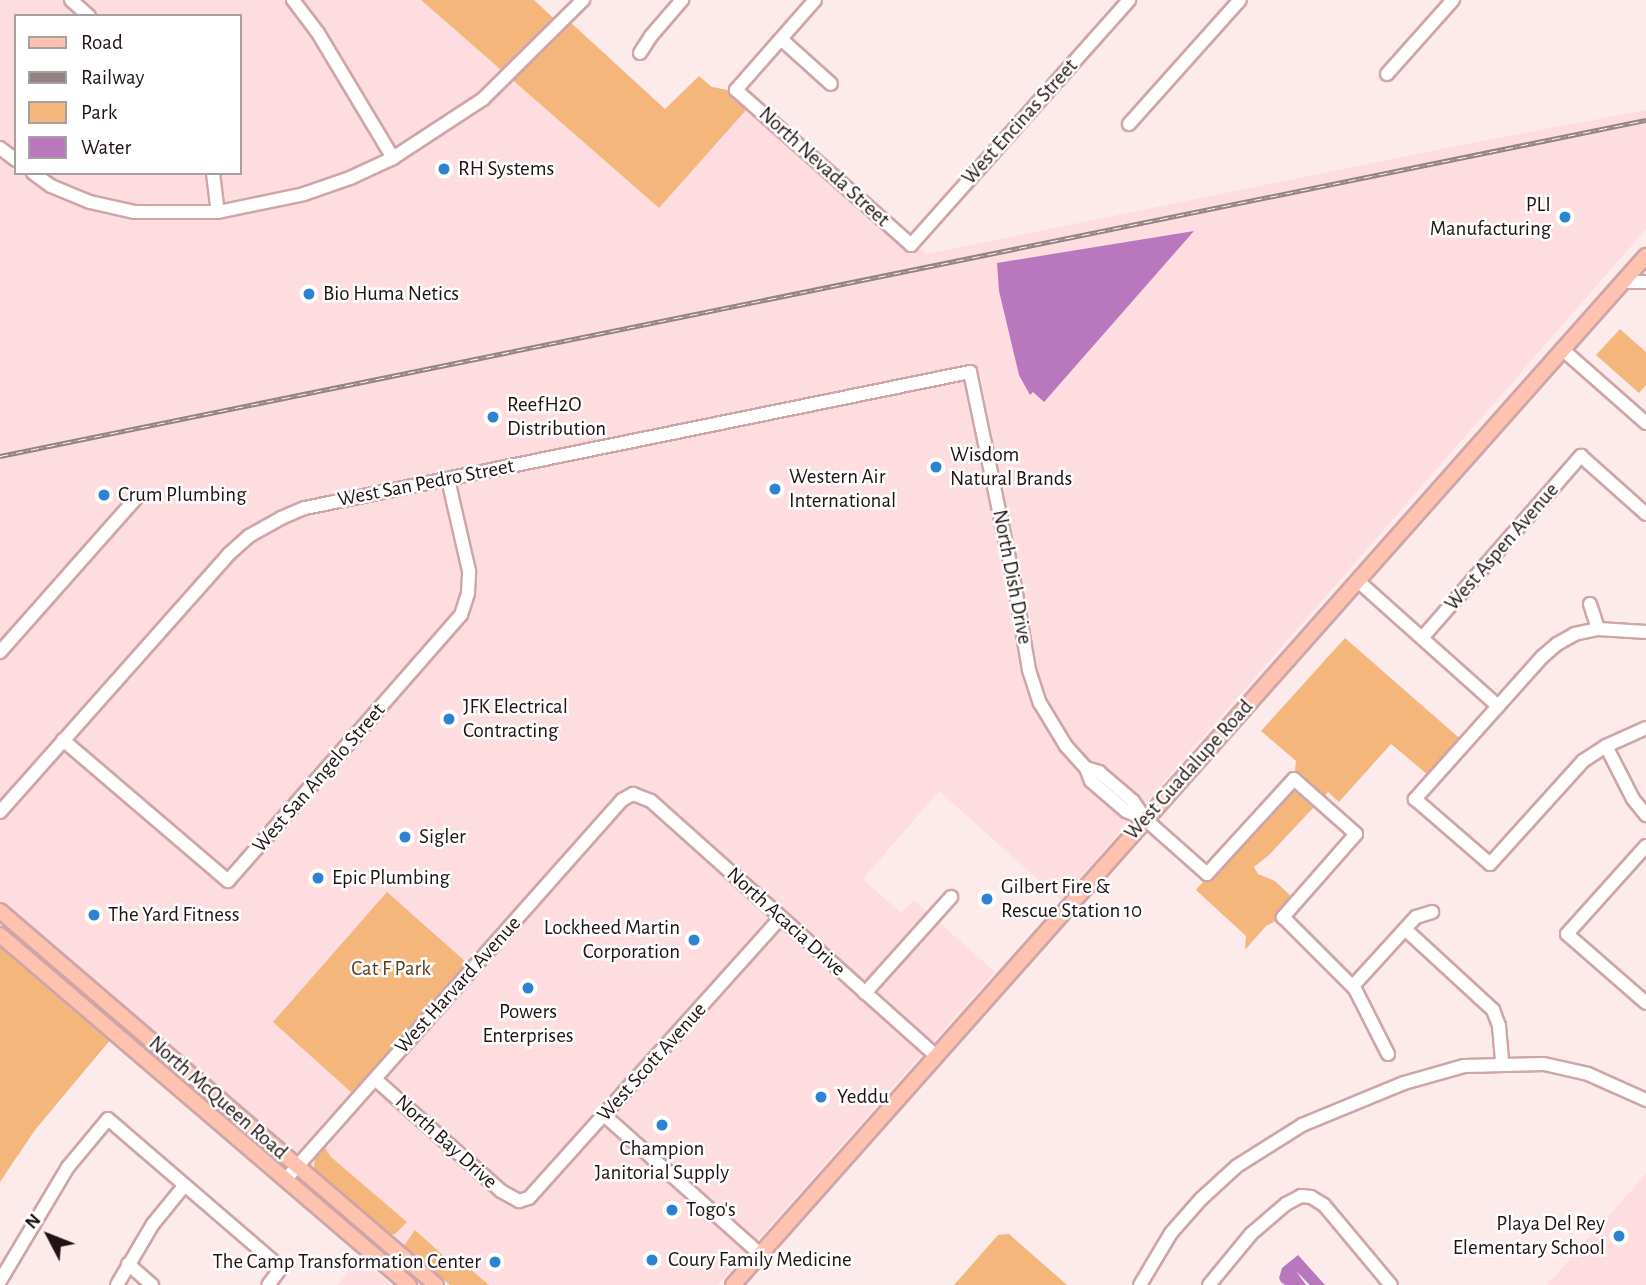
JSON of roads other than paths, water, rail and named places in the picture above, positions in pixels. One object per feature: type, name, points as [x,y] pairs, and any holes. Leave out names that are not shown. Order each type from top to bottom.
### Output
[{"type":"main road","name":"West Guadalupe Road","points":[[733,1285],[1646,256]]},
{"type":"main road","name":"North McQueen Road","points":[[0,911],[298,1166],[429,1283]]},
{"type":"main road","name":"North McQueen Road","points":[[0,935],[409,1285]]},
{"type":"street","points":[[72,0],[87,14]]},
{"type":"street","points":[[293,0],[318,33],[393,158]]},
{"type":"street","points":[[36,175],[51,186],[90,202],[134,212],[218,212],[304,194],[350,178],[393,158],[483,99],[583,0]]},
{"type":"street","points":[[640,53],[682,0]]},
{"type":"street","points":[[815,0],[781,39],[831,84]]},
{"type":"street","name":"West Encinas Street","points":[[911,245],[1129,0]]},
{"type":"street","points":[[1129,124],[1240,0]]},
{"type":"street","points":[[1387,74],[1453,0]]},
{"type":"street","name":"North Nevada Street","points":[[781,39],[736,89],[911,245]]},
{"type":"street","points":[[213,175],[218,212]]},
{"type":"street","points":[[1622,282],[1646,282]]},
{"type":"street","points":[[1562,349],[1646,423]]},
{"type":"street","name":"West San Pedro Street","points":[[0,824],[2,811],[229,554],[249,536],[306,508],[970,372]]},
{"type":"street","name":"North Dish Drive","points":[[970,372],[1014,582],[1029,670],[1048,719],[1086,768],[1091,781],[1126,811],[1145,819],[1207,874],[1294,779],[1356,834],[1283,918],[1353,986]]},
{"type":"street","name":"West Aspen Avenue","points":[[1422,638],[1581,456],[1646,514]]},
{"type":"street","name":"West San Angelo Street","points":[[63,740],[228,881],[461,615],[468,593],[469,571],[448,479]]},
{"type":"street","points":[[0,652],[138,496]]},
{"type":"street","points":[[1358,581],[1498,706]]},
{"type":"street","points":[[1590,604],[1598,629]]},
{"type":"street","points":[[1646,632],[1598,629],[1575,634],[1558,644],[1415,799],[1490,864],[1565,778],[1606,746],[1646,729]]},
{"type":"street","points":[[1606,746],[1633,799],[1646,815]]},
{"type":"street","name":"North Acacia Drive","points":[[633,793],[651,801],[936,1056]]},
{"type":"street","name":"West Harvard Avenue","points":[[286,1179],[623,799],[633,793]]},
{"type":"street","points":[[1645,1001],[1567,934],[1646,846]]},
{"type":"street","points":[[865,993],[951,897]]},
{"type":"street","points":[[1388,1054],[1353,986],[1416,917],[1432,912]]},
{"type":"street","name":"West Scott Avenue","points":[[519,1201],[537,1191],[780,918]]},
{"type":"street","points":[[1405,929],[1493,1010],[1499,1026],[1502,1063]]},
{"type":"street","points":[[1140,1285],[1171,1233],[1201,1199],[1237,1167],[1275,1140],[1333,1111],[1424,1076],[1464,1066],[1544,1064],[1588,1074],[1646,1100]]},
{"type":"street","name":"North Bay Drive","points":[[375,1079],[501,1191],[519,1201]]},
{"type":"street","points":[[604,1115],[760,1254]]},
{"type":"street","points":[[0,1281],[68,1167],[108,1119],[281,1268],[268,1285]]},
{"type":"street","points":[[117,1285],[153,1224],[184,1186]]},
{"type":"street","points":[[1211,1284],[1251,1234],[1286,1203],[1301,1196],[1311,1197],[1324,1205],[1391,1285]]},
{"type":"street","points":[[128,1264],[152,1285]]},
{"type":"water","points":[[1194,231],[1044,402],[1033,392],[1030,395],[1019,375],[999,291],[997,263]]},
{"type":"water","points":[[1298,1255],[1325,1285],[1310,1285],[1296,1271],[1306,1285],[1285,1285],[1281,1282],[1279,1278],[1282,1268]]},
{"type":"railway","points":[[0,456],[1646,120]]},
{"type":"place","name":"RH Systems","points":[[444,169]]},
{"type":"place","name":"PLI Manufacturing","points":[[1565,217]]},
{"type":"place","name":"Bio Huma Netics","points":[[309,294]]},
{"type":"place","name":"ReefH2O Distribution","points":[[493,417]]},
{"type":"place","name":"Wisdom Natural Brands","points":[[936,467]]},
{"type":"place","name":"Western Air International","points":[[775,489]]},
{"type":"place","name":"Crum Plumbing","points":[[104,495]]},
{"type":"place","name":"JFK Electrical Contracting","points":[[449,719]]},
{"type":"place","name":"Sigler","points":[[405,837]]},
{"type":"place","name":"Epic Plumbing","points":[[318,878]]},
{"type":"place","name":"Gilbert Fire & Rescue Station 10","points":[[987,899]]},
{"type":"place","name":"The Yard Fitness","points":[[94,915]]},
{"type":"place","name":"Lockheed Martin Corporation","points":[[694,940]]},
{"type":"place","name":"Powers Enterprises","points":[[528,988]]},
{"type":"place","name":"Yeddu","points":[[821,1097]]},
{"type":"place","name":"Champion Janitorial Supply","points":[[662,1125]]},
{"type":"place","name":"Togo's","points":[[672,1210]]},
{"type":"place","name":"Playa Del Rey Elementary School","points":[[1619,1236]]},
{"type":"place","name":"Coury Family Medicine","points":[[652,1260]]},
{"type":"place","name":"The Camp Transformation Center","points":[[495,1262]]},
{"type":"park label","name":"Cat F Park","points":[[391,969]]}]
